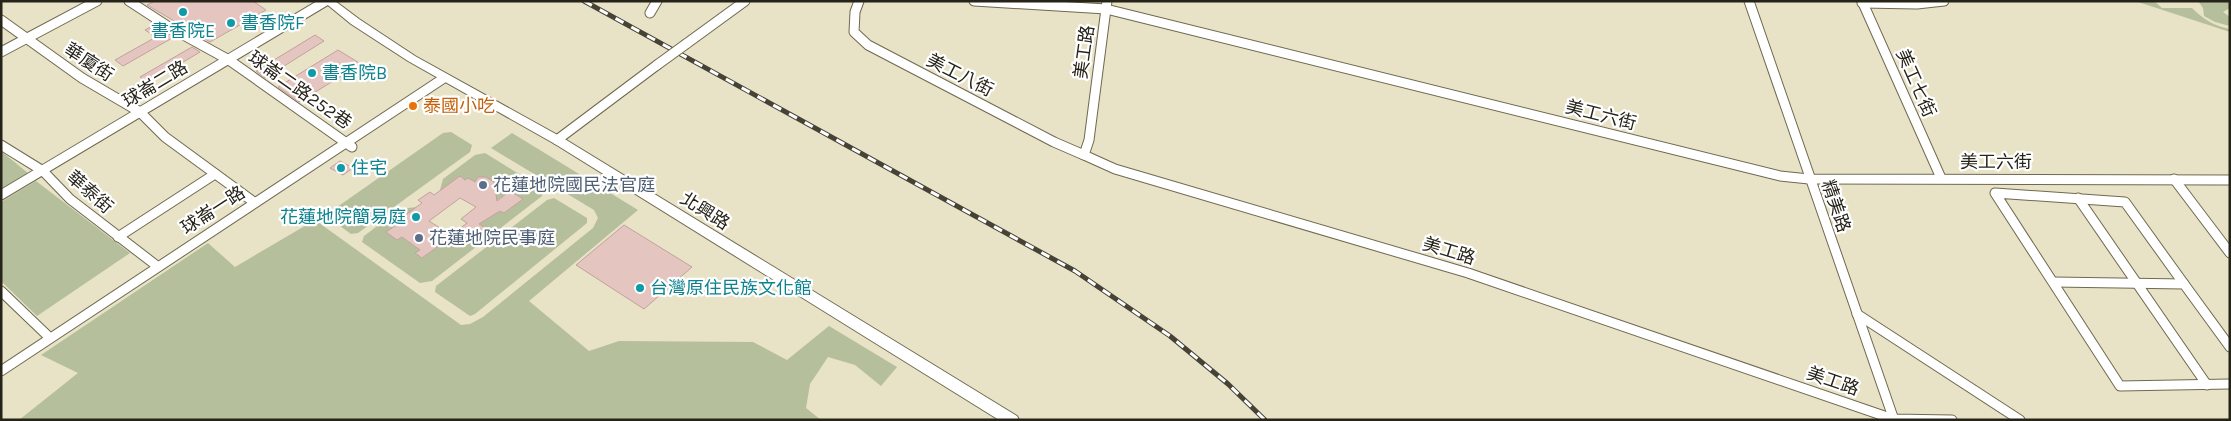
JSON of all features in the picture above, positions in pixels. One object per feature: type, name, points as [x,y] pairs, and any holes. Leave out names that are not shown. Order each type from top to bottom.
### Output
[{"type":"street","points":[[1,52],[85,4],[97,1]]},
{"type":"street","name":"球崙二路252巷","points":[[129,1],[169,27],[229,60],[349,145]]},
{"type":"street","name":"球崙二路","points":[[1,195],[327,1]]},
{"type":"street","name":"北興路","points":[[327,1],[352,21],[444,78],[557,140],[1012,420]]},
{"type":"street","points":[[650,12],[657,1]]},
{"type":"street","points":[[557,140],[745,1]]},
{"type":"street","name":"美工八街","points":[[859,1],[855,12],[854,32],[868,44],[1054,142],[1084,155]]},
{"type":"street","name":"美工六街","points":[[974,1],[1106,5],[1780,176],[1809,179],[2230,180]]},
{"type":"street","name":"精美路","points":[[1749,1],[1809,179],[1894,419]]},
{"type":"street","points":[[1862,2],[1917,4],[1944,1]]},
{"type":"street","name":"美工七街","points":[[1862,2],[1942,178]]},
{"type":"street","name":"美工路","points":[[1106,5],[1089,140],[1084,155],[1115,169],[1468,273],[1894,419],[1952,420]]},
{"type":"street","name":"華廈街","points":[[1,20],[82,78],[140,112],[165,137],[254,202]]},
{"type":"street","name":"球崙一路","points":[[1,371],[49,337],[254,202],[349,145],[444,78]]},
{"type":"street","name":"華泰街","points":[[1,145],[43,171],[70,200],[157,266]]},
{"type":"street","points":[[118,237],[215,174]]},
{"type":"street","points":[[2174,179],[2230,253]]},
{"type":"street","points":[[2230,347],[2125,202],[1995,193],[2120,386],[2230,384]]},
{"type":"street","points":[[2078,198],[2207,384]]},
{"type":"street","points":[[2054,282],[2184,284]]},
{"type":"street","points":[[1,291],[49,337]]},
{"type":"street","points":[[1857,314],[2020,420]]},
{"type":"green space","points":[[2135,1],[2154,1],[2162,8],[2192,8],[2209,22],[2230,29],[2230,32]]},
{"type":"green space","points":[[2198,1],[2230,1],[2230,8],[2223,12],[2230,17],[2230,26],[2215,22],[2204,16],[2203,8]]},
{"type":"green space","points":[[451,132],[472,145],[470,152],[358,233],[351,234],[329,218],[330,212],[443,133]]},
{"type":"green space","points":[[512,133],[638,210],[529,301],[589,351],[619,341],[753,342],[787,360],[829,326],[897,367],[881,386],[855,365],[828,357],[810,384],[806,408],[821,420],[19,420],[78,373],[41,355],[208,243],[235,267],[315,220],[461,325],[470,324],[483,317],[593,228],[598,218],[594,210],[491,148]]},
{"type":"green space","points":[[1,151],[29,174],[1,190]]},
{"type":"green space","points":[[485,153],[543,189],[542,196],[432,281],[420,283],[362,242],[364,236],[400,209],[417,207],[411,215],[408,213],[396,222],[398,224],[386,232],[397,240],[402,237],[420,250],[415,253],[422,258],[444,242],[447,244],[450,241],[456,242],[461,245],[484,228],[479,224],[490,216],[490,213],[493,215],[498,210],[504,213],[523,199],[510,191],[492,204],[486,177],[478,177],[475,182],[468,178],[465,180],[460,176],[449,184],[443,192],[440,190],[443,179],[475,155]]},
{"type":"green space","points":[[36,181],[130,253],[37,316],[1,281],[1,202]]},
{"type":"green space","points":[[554,198],[587,218],[587,223],[475,314],[470,316],[435,292],[436,286],[547,200]]},
{"type":"building","points":[[155,1],[253,1],[266,10],[210,42],[147,5]]},
{"type":"building","points":[[154,25],[174,37],[123,66],[115,60],[156,37],[145,30]]},
{"type":"building","name":"書香院B","points":[[315,35],[324,41],[265,78],[256,71]]},
{"type":"building","points":[[192,47],[200,52],[148,83],[140,77]]},
{"type":"building","points":[[338,50],[361,64],[299,102],[278,87]]},
{"type":"building","name":"住宅","points":[[340,161],[353,168],[343,175],[330,168]]},
{"type":"building","name":"花蓮地院簡易庭","points":[[460,176],[465,180],[468,178],[475,182],[478,177],[486,177],[494,182],[497,201],[510,191],[523,199],[504,213],[500,211],[479,224],[485,228],[461,245],[456,242],[450,241],[447,244],[444,242],[422,258],[415,253],[420,250],[402,237],[397,240],[386,232],[398,224],[396,222],[422,203],[418,200],[430,192],[434,195]],"holes":[[[460,198],[476,207],[461,219],[467,223],[451,235],[429,221]]]},
{"type":"building","name":"台灣原住民族文化館","points":[[624,225],[692,267],[644,309],[576,265]]},
{"type":"railway","points":[[584,1],[1075,271],[1170,336],[1228,384],[1265,420]]},
{"type":"place","name":"書香院E","points":[[183,12]]},
{"type":"place","name":"書香院F","points":[[231,23]]},
{"type":"place","name":"書香院B","points":[[312,73]]},
{"type":"place","name":"泰國小吃","points":[[413,106]]},
{"type":"place","name":"住宅","points":[[341,168]]},
{"type":"place","name":"花蓮地院國民法官庭","points":[[483,185]]},
{"type":"place","name":"花蓮地院簡易庭","points":[[416,217]]},
{"type":"place","name":"花蓮地院民事庭","points":[[419,238]]},
{"type":"place","name":"台灣原住民族文化館","points":[[640,288]]}]
